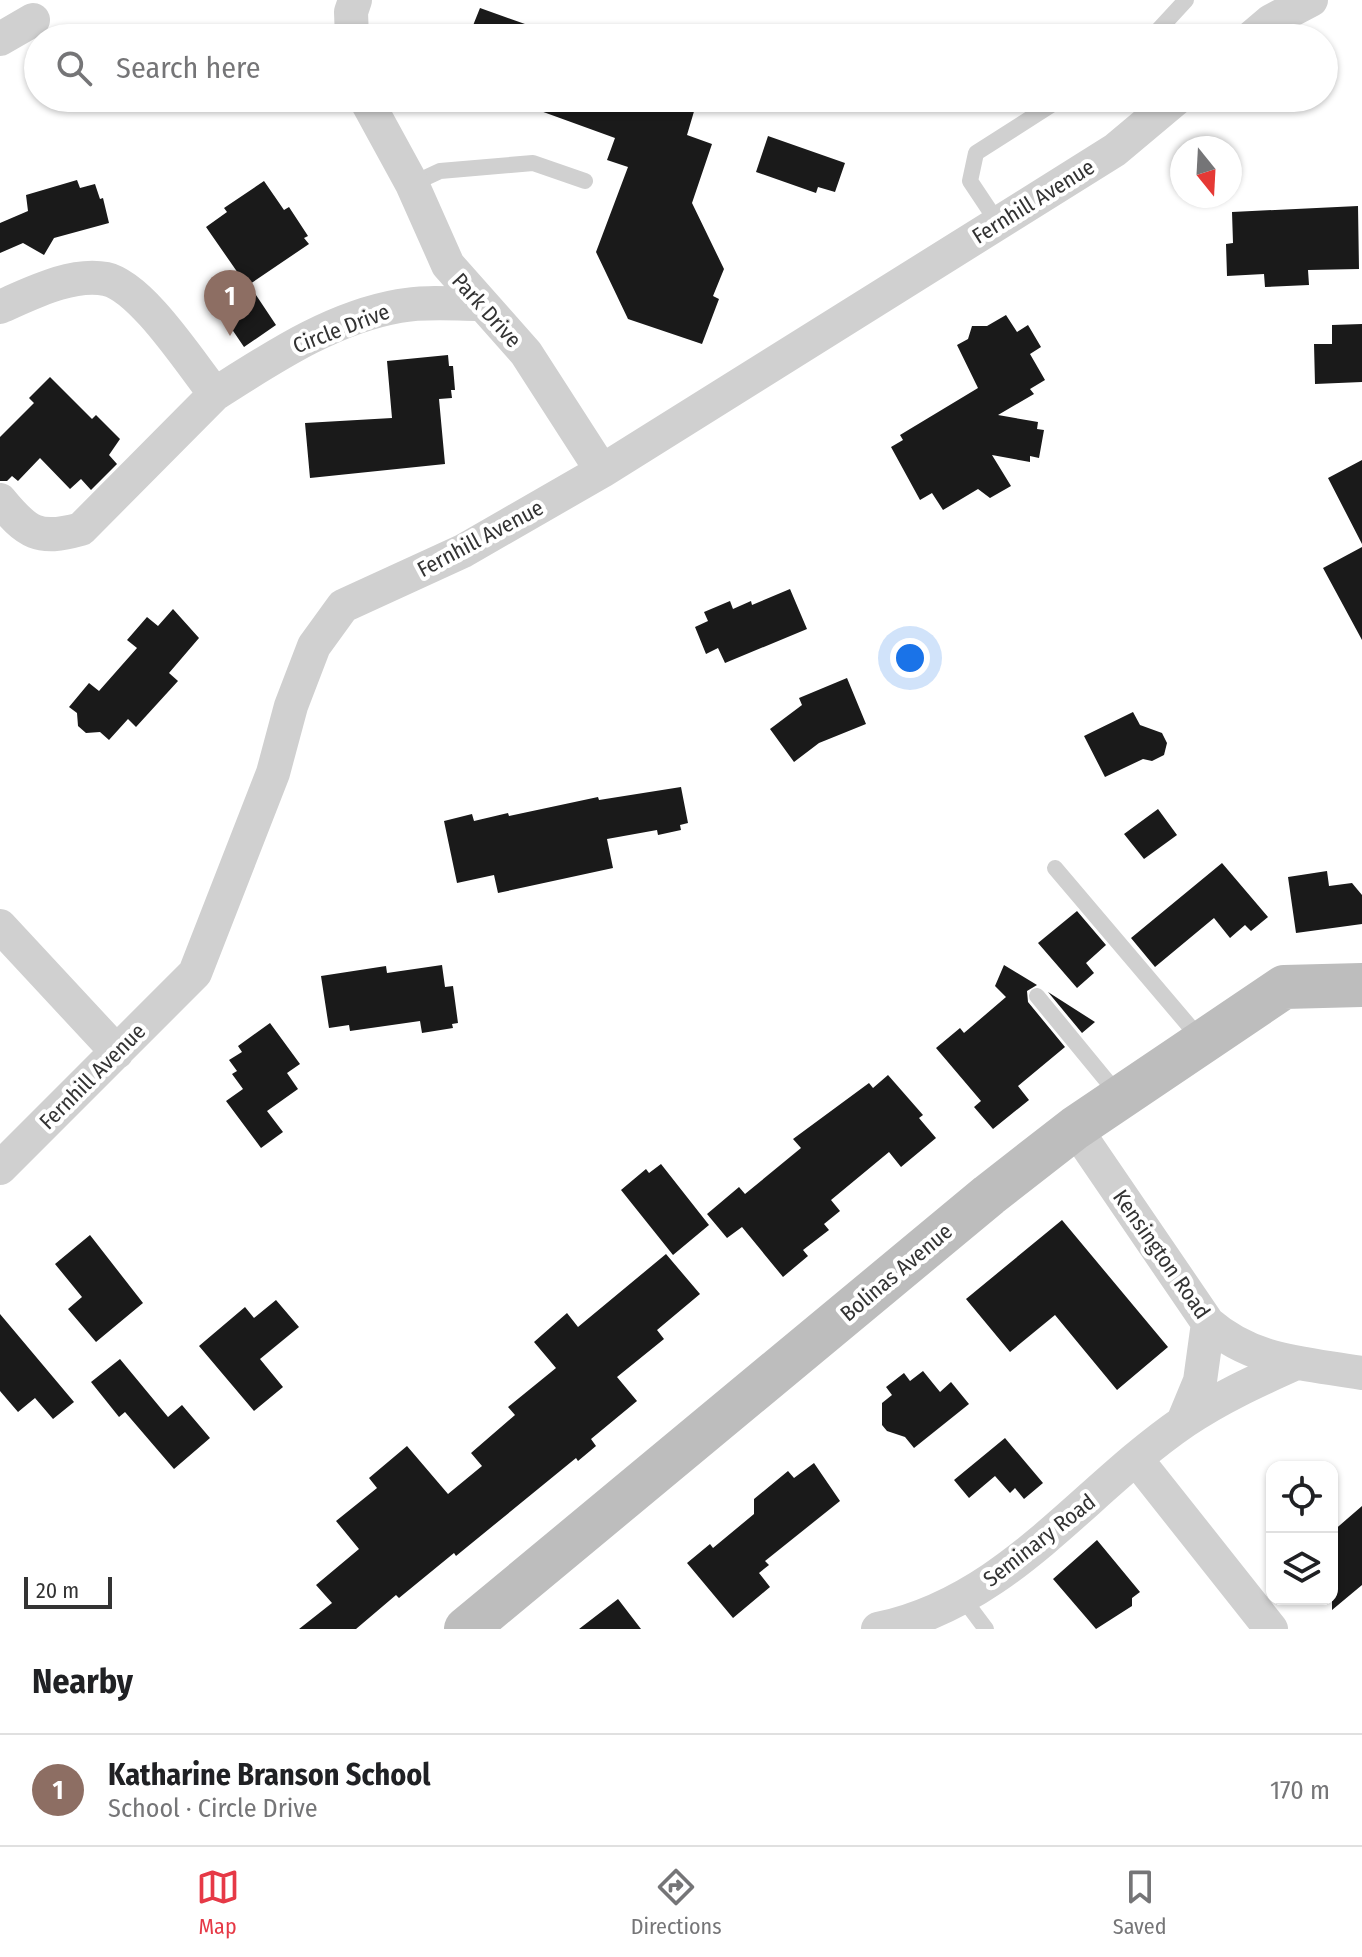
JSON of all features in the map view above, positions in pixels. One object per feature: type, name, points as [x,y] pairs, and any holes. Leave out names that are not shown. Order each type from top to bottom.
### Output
[{"type":"street","points":[[351,24],[355,0]]},
{"type":"street","points":[[1269,24],[1294,4]]},
{"type":"street","points":[[26,24],[33,20]]},
{"type":"street","points":[[0,39],[24,25]]},
{"type":"street","name":"Park Drive","points":[[373,112],[412,184],[448,265],[526,353],[602,471]]},
{"type":"street","name":"Fernhill Avenue","points":[[0,1168],[195,973],[273,773],[291,706],[314,646],[343,606],[463,551],[602,471],[1115,150],[1160,112]]},
{"type":"street","points":[[0,307],[37,290],[80,280],[106,279],[132,292],[215,394]]},
{"type":"street","name":"Circle Drive","points":[[0,500],[22,527],[55,536],[81,529],[215,394],[289,347],[354,318],[401,305],[480,304]]},
{"type":"street","points":[[0,926],[117,1052]]},
{"type":"street","name":"Bolinas Avenue","points":[[466,1629],[989,1195],[1075,1128],[1284,987],[1362,985]]},
{"type":"street","name":"Kensington Road","points":[[1075,1128],[1208,1323],[1245,1349],[1294,1364],[1362,1373]]},
{"type":"street","name":"Seminary Road","points":[[1183,1422],[1200,1381],[1208,1323]]},
{"type":"street","name":"Seminary Road","points":[[878,1629],[915,1621],[1000,1577],[1183,1422],[1249,1384],[1294,1364]]},
{"type":"street","points":[[1137,1460],[1271,1629]]},
{"type":"lane","points":[[1164,24],[1186,0]]},
{"type":"lane","points":[[998,223],[970,181],[976,153],[1040,112]]},
{"type":"lane","points":[[412,184],[440,171],[533,163],[585,181]]},
{"type":"lane","points":[[1055,868],[1203,1042]]},
{"type":"lane","points":[[1037,996],[1121,1098]]},
{"type":"lane","points":[[962,1597],[986,1629]]},
{"type":"building","points":[[480,8],[525,24],[474,24]]},
{"type":"building","points":[[543,112],[694,112],[687,135],[712,144],[692,203],[724,269],[713,296],[719,299],[702,344],[628,319],[596,252],[628,167],[607,160],[615,138]]},
{"type":"building","points":[[768,136],[845,163],[835,192],[818,187],[816,193],[756,172]]},
{"type":"building","points":[[77,180],[80,188],[95,184],[100,199],[103,198],[109,223],[54,238],[44,255],[23,243],[0,253],[0,223],[28,211],[26,195]]},
{"type":"building","points":[[264,181],[284,210],[289,207],[308,236],[304,238],[309,244],[247,286],[206,227],[227,212],[224,208]]},
{"type":"building","points":[[1358,206],[1359,269],[1308,270],[1309,285],[1265,287],[1264,274],[1227,276],[1226,244],[1233,243],[1232,212]]},
{"type":"building","points":[[252,289],[276,325],[244,347],[225,319],[236,311],[231,303]]},
{"type":"building","points":[[1006,315],[1017,332],[1028,325],[1041,347],[1030,354],[1045,380],[1030,389],[1034,394],[998,415],[1038,422],[1037,429],[1044,430],[1039,458],[1030,456],[1030,462],[992,455],[1011,486],[990,498],[978,489],[943,510],[932,493],[920,500],[891,447],[903,440],[900,435],[978,388],[957,345],[968,339],[972,326],[987,326]]},
{"type":"building","points":[[1362,324],[1362,382],[1315,384],[1314,344],[1332,344],[1332,325]]},
{"type":"building","points":[[448,355],[449,366],[453,366],[455,390],[451,390],[452,398],[439,399],[445,464],[310,478],[305,423],[392,418],[387,361]]},
{"type":"building","points":[[50,377],[92,419],[96,415],[120,439],[109,455],[117,464],[91,490],[81,479],[70,489],[40,458],[18,481],[12,476],[7,481],[0,481],[0,437],[34,403],[29,398]]},
{"type":"building","points":[[1362,460],[1362,544],[1328,478]]},
{"type":"building","points":[[1362,547],[1362,640],[1323,568]]},
{"type":"building","points":[[790,589],[807,629],[725,663],[718,648],[706,654],[695,627],[708,621],[704,612],[730,601],[733,609],[751,601],[752,605]]},
{"type":"building","points":[[173,609],[199,638],[169,673],[178,681],[136,727],[128,719],[109,740],[100,732],[86,733],[78,726],[77,713],[69,707],[89,683],[99,691],[137,648],[127,640],[147,617],[158,626]]},
{"type":"building","points":[[847,678],[866,724],[819,743],[794,762],[770,729],[802,705],[799,698]]},
{"type":"building","points":[[1133,712],[1140,725],[1162,733],[1167,743],[1164,755],[1152,761],[1143,759],[1105,777],[1084,736]]},
{"type":"building","points":[[681,787],[688,823],[680,825],[681,830],[658,835],[657,830],[607,839],[613,868],[498,893],[494,875],[457,883],[444,821],[472,814],[474,821],[508,813],[509,816],[598,797],[599,800]]},
{"type":"building","points":[[1158,809],[1177,835],[1144,859],[1124,834]]},
{"type":"building","points":[[1222,863],[1268,917],[1251,931],[1245,925],[1230,938],[1214,918],[1155,967],[1131,938]]},
{"type":"building","points":[[1327,871],[1329,886],[1352,883],[1362,895],[1362,924],[1296,933],[1288,877]]},
{"type":"building","points":[[1077,911],[1106,945],[1086,963],[1094,973],[1077,988],[1038,943]]},
{"type":"building","points":[[442,965],[445,987],[453,986],[458,1023],[452,1024],[453,1028],[422,1033],[420,1021],[350,1031],[349,1025],[329,1028],[321,976],[386,966],[387,973]]},
{"type":"building","points":[[1004,965],[1037,985],[1027,991],[1028,1002],[1065,1047],[1018,1086],[1029,1100],[993,1129],[974,1107],[981,1101],[936,1048],[960,1028],[964,1033],[1006,997],[995,986]]},
{"type":"building","points":[[1048,992],[1095,1022],[1082,1033]]},
{"type":"building","points":[[270,1023],[300,1064],[287,1073],[298,1089],[267,1111],[283,1132],[261,1148],[226,1101],[243,1089],[232,1074],[237,1071],[229,1060],[242,1052],[238,1046]]},
{"type":"building","points":[[888,1075],[923,1115],[919,1118],[936,1138],[901,1167],[889,1152],[831,1200],[840,1211],[824,1224],[829,1230],[803,1250],[808,1256],[783,1277],[742,1227],[727,1238],[707,1214],[739,1187],[745,1194],[801,1148],[793,1139],[869,1083],[873,1088]]},
{"type":"building","points":[[661,1164],[709,1225],[673,1255],[621,1190],[646,1169],[649,1173]]},
{"type":"building","points":[[1062,1220],[1168,1347],[1117,1390],[1055,1315],[1010,1352],[966,1299]]},
{"type":"building","points":[[90,1235],[143,1303],[96,1342],[68,1309],[82,1297],[55,1264]]},
{"type":"building","points":[[666,1254],[700,1294],[657,1330],[664,1339],[617,1377],[637,1401],[591,1439],[596,1446],[578,1461],[576,1458],[456,1556],[454,1553],[399,1598],[396,1595],[356,1629],[299,1629],[332,1603],[316,1585],[359,1549],[336,1521],[377,1488],[369,1478],[407,1446],[448,1494],[482,1466],[471,1453],[515,1415],[508,1407],[556,1368],[534,1342],[567,1313],[578,1327]]},
{"type":"building","points":[[276,1300],[299,1327],[260,1359],[283,1387],[254,1411],[199,1346],[245,1307],[254,1318]]},
{"type":"building","points":[[0,1314],[74,1402],[53,1419],[35,1398],[18,1412],[0,1391]]},
{"type":"building","points":[[120,1359],[168,1417],[182,1405],[210,1438],[174,1469],[125,1412],[119,1417],[91,1382]]},
{"type":"building","points":[[923,1371],[940,1392],[951,1382],[969,1404],[914,1448],[905,1437],[887,1431],[882,1425],[882,1403],[892,1395],[886,1387],[904,1373],[910,1381]]},
{"type":"building","points":[[1005,1438],[1043,1483],[1024,1499],[1015,1488],[1010,1493],[995,1476],[969,1498],[954,1480]]},
{"type":"building","points":[[814,1463],[840,1501],[765,1561],[769,1565],[759,1573],[770,1587],[733,1618],[687,1563],[710,1544],[713,1548],[754,1514],[754,1499],[788,1471],[794,1478]]},
{"type":"building","points":[[1362,1506],[1362,1585],[1338,1605],[1338,1533],[1338,1527]]},
{"type":"building","points":[[1097,1540],[1140,1592],[1132,1598],[1132,1606],[1096,1629],[1053,1579]]},
{"type":"building","points":[[618,1599],[641,1629],[579,1629]]},
{"type":"place","name":"Katharine Branson School","points":[[230,336]]}]
